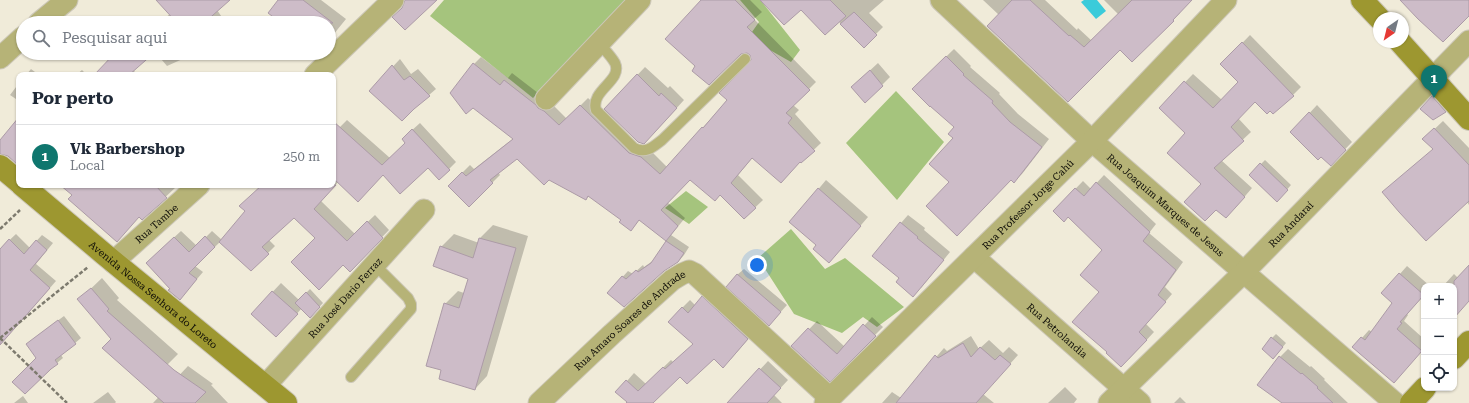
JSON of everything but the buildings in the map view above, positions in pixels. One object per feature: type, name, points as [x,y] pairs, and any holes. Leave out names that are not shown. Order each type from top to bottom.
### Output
[{"type":"street","points":[[48,16],[67,0]]},
{"type":"street","points":[[546,99],[640,0]]},
{"type":"street","name":"Rua Joaquim Marques de Jesus","points":[[941,0],[1092,141],[1395,403]]},
{"type":"street","name":"Rua Professor Jorge Cahú","points":[[827,401],[1092,141],[1226,0]]},
{"type":"street","points":[[1362,0],[1373,12]]},
{"type":"street","points":[[336,53],[386,2]]},
{"type":"street","name":"Rua Andaraí","points":[[1109,403],[1244,272],[1434,79],[1469,41]]},
{"type":"street","points":[[0,58],[16,43]]},
{"type":"street","points":[[1406,48],[1469,119]]},
{"type":"street","points":[[318,72],[330,60]]},
{"type":"street","name":"Avenida Nossa Senhora do Loreto","points":[[0,166],[16,180]]},
{"type":"street","name":"Avenida Nossa Senhora do Loreto","points":[[26,188],[286,403]]},
{"type":"street","name":"Rua Tambe","points":[[109,258],[195,188]]},
{"type":"street","name":"Rua José Dario Ferraz","points":[[265,386],[424,210]]},
{"type":"street","name":"Rua Petrolandia","points":[[974,257],[1140,403]]},
{"type":"street","name":"Rua Amaro Soares de Andrade","points":[[539,403],[672,280],[689,271],[695,274],[827,401]]},
{"type":"street","points":[[1457,355],[1469,342]]},
{"type":"street","points":[[1411,403],[1422,391]]},
{"type":"lane","points":[[599,43],[614,62],[616,68],[615,74],[611,81],[595,100],[596,110],[634,148],[639,151],[652,148],[662,140],[745,59]]},
{"type":"lane","points":[[352,377],[411,309],[411,304],[408,298],[375,265]]},
{"type":"path","points":[[0,228],[26,188]]},
{"type":"path","points":[[67,403],[0,338],[109,258]]},
{"type":"green space","points":[[444,0],[628,0],[533,98],[430,16]]},
{"type":"green space","points":[[740,0],[764,0],[762,2],[800,50],[791,62],[754,41],[752,32],[759,22]]},
{"type":"green space","points":[[896,91],[944,142],[897,200],[846,143]]},
{"type":"green space","points":[[686,191],[708,207],[689,224],[665,208]]},
{"type":"green space","points":[[791,229],[825,269],[845,258],[904,307],[877,327],[863,317],[842,333],[794,314],[758,258]]},
{"type":"water","points":[[1084,0],[1097,0],[1106,11],[1096,19],[1081,2]]},
{"type":"place","name":"Vk Barbershop","points":[[1434,98]]}]
